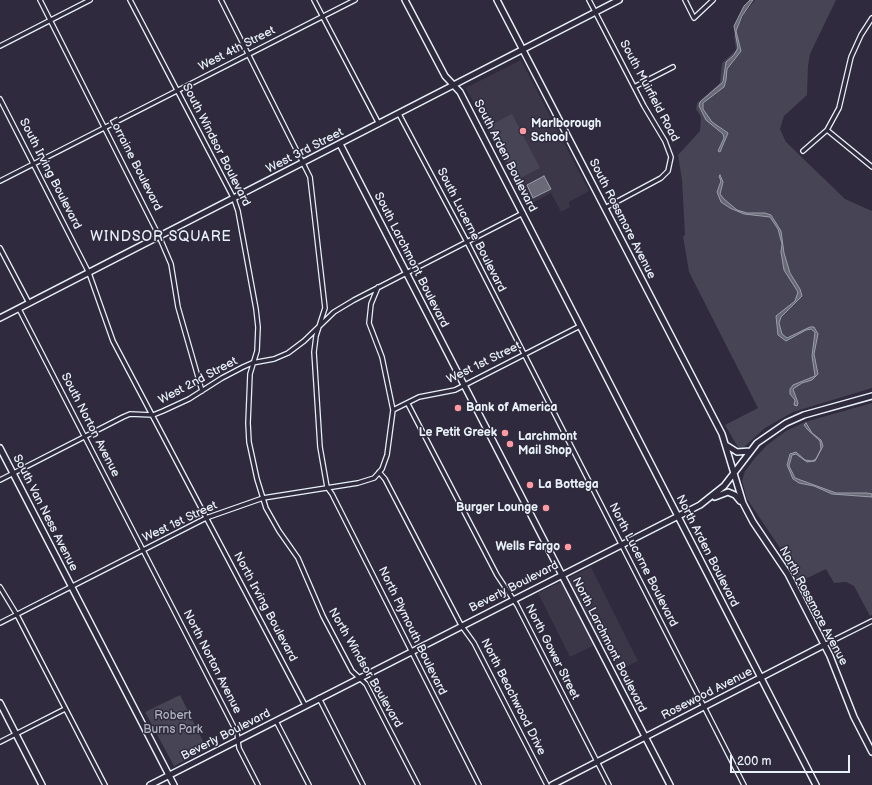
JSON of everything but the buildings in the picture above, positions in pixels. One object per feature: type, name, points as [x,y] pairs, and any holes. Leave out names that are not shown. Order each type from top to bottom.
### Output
[{"type":"main road","name":"South Arden Boulevard","points":[[405,0],[445,76],[460,92],[580,326]]},
{"type":"main road","name":"South Rossmore Avenue","points":[[497,0],[651,297]]},
{"type":"main road","name":"West 3rd Street","points":[[0,318],[619,0]]},
{"type":"main road","name":"South Larchmont Boulevard","points":[[340,144],[464,386]]},
{"type":"main road","name":"North Rossmore Avenue","points":[[651,297],[726,444],[738,491],[746,510],[784,567],[824,645],[854,717],[872,752]]},
{"type":"main road","name":"North Arden Boulevard","points":[[580,326],[816,785]]},
{"type":"main road","name":"North Larchmont Boulevard","points":[[464,386],[670,785]]},
{"type":"main road","name":"Beverly Boulevard","points":[[150,785],[461,625],[700,505],[719,490],[750,451],[769,433],[797,417],[872,396]]},
{"type":"main road","points":[[726,444],[737,452],[750,451]]},
{"type":"main road","name":"South Van Ness Avenue","points":[[0,448],[174,785]]},
{"type":"main road","points":[[700,505],[720,494],[728,492],[736,495],[746,510]]},
{"type":"main road","name":"Rosewood Avenue","points":[[552,785],[824,645]]},
{"type":"main road","points":[[0,703],[42,785]]},
{"type":"street","name":"Lorraine Boulevard","points":[[40,0],[160,236],[171,264],[178,307],[202,391]]},
{"type":"street","points":[[0,46],[90,0]]},
{"type":"street","name":"South Windsor Boulevard","points":[[130,0],[234,199],[243,229],[256,309],[258,340],[252,363],[249,402],[249,442],[257,479],[263,498]]},
{"type":"street","points":[[221,0],[304,162],[310,177],[313,192],[325,308],[314,344],[320,447],[326,487]]},
{"type":"street","points":[[314,0],[379,124]]},
{"type":"street","name":"West 4th Street","points":[[0,181],[355,0]]},
{"type":"street","name":"South Muirfield Road","points":[[589,0],[634,88],[667,144],[671,157],[670,167],[661,178],[605,208]]},
{"type":"street","points":[[685,0],[694,18],[713,0]]},
{"type":"street","points":[[804,152],[826,130],[839,108],[855,46],[872,18]]},
{"type":"street","points":[[634,88],[673,67]]},
{"type":"street","name":"South Irving Boulevard","points":[[0,99],[89,273],[113,341],[206,518]]},
{"type":"street","name":"South Lucerne Boulevard","points":[[399,114],[467,242],[524,355]]},
{"type":"street","points":[[826,130],[872,167]]},
{"type":"street","name":"West 2nd Street","points":[[0,480],[123,417],[130,414],[153,415],[176,405],[222,378],[252,363],[274,359],[288,353],[304,342],[334,312],[354,300],[523,213]]},
{"type":"street","points":[[0,248],[29,304]]},
{"type":"street","points":[[378,287],[371,304],[370,323],[382,357],[393,410],[389,448],[385,462],[379,472]]},
{"type":"street","name":"South Norton Avenue","points":[[19,308],[143,550]]},
{"type":"street","name":"West 1st Street","points":[[393,410],[408,404],[419,397],[450,392],[464,386],[580,326]]},
{"type":"street","name":"North Lucerne Boulevard","points":[[524,355],[744,785]]},
{"type":"street","name":"North Gower Street","points":[[408,404],[497,575],[513,599],[609,785]]},
{"type":"street","name":"West 1st Street","points":[[0,623],[206,518],[263,498],[369,480],[379,472]]},
{"type":"street","name":"North Beachwood Drive","points":[[379,472],[385,479],[461,625],[474,643],[547,785]]},
{"type":"street","name":"North Plymouth Boulevard","points":[[326,487],[332,494],[479,785]]},
{"type":"street","name":"North Windsor Boulevard","points":[[263,498],[272,520],[298,558],[306,573],[323,616],[352,671],[366,684],[418,785]]},
{"type":"street","name":"North Irving Boulevard","points":[[206,518],[305,706]]},
{"type":"street","name":"North Norton Avenue","points":[[143,550],[237,733],[239,748],[258,785]]},
{"type":"street","points":[[0,587],[17,614],[105,785]]},
{"type":"street","name":"Rosewood Avenue","points":[[824,645],[872,621]]},
{"type":"street","points":[[319,698],[363,785]]},
{"type":"street","points":[[0,742],[65,709]]},
{"type":"street","points":[[276,721],[309,785]]},
{"type":"shaded area","name":"Marlborough School","points":[[521,60],[589,191],[569,202],[570,207],[561,212],[551,193],[527,206],[466,88]]},
{"type":"shaded area","points":[[591,567],[638,661],[618,671],[603,641],[570,657],[538,593]]},
{"type":"green space","points":[[755,0],[836,0],[810,54],[807,95],[784,116],[780,129],[786,142],[845,199],[872,211],[872,388],[793,412],[765,428],[743,448],[739,449],[725,425],[758,408],[689,272],[683,236],[685,235],[682,180],[678,155],[700,131],[701,117],[696,109],[697,103],[720,83],[722,63],[736,50],[734,36],[744,14]]},
{"type":"green space","points":[[512,114],[540,168],[517,180],[489,126]]},
{"type":"green space","points":[[872,403],[872,615],[870,616],[854,586],[846,582],[834,583],[826,569],[799,582],[786,557],[747,499],[742,481],[745,471],[755,458],[767,445],[786,431],[805,422]]},
{"type":"green space","name":"Robert Burns Park","points":[[180,695],[207,749],[174,766],[145,712]]},
{"type":"water","points":[[750,0],[753,0],[742,16],[736,31],[741,51],[727,69],[724,87],[703,103],[703,109],[712,122],[728,133],[720,152],[718,151],[724,138],[723,134],[706,120],[699,106],[700,102],[723,82],[726,62],[734,55],[738,48],[734,26],[744,6]]},
{"type":"water","points":[[720,175],[723,182],[720,194],[724,199],[737,210],[747,213],[765,213],[771,215],[781,231],[784,253],[790,273],[800,289],[802,296],[781,317],[779,323],[782,334],[787,338],[810,327],[814,327],[818,334],[814,354],[818,374],[812,380],[802,383],[793,389],[798,403],[797,406],[794,405],[795,400],[790,394],[790,389],[793,385],[815,376],[812,356],[815,332],[811,329],[806,330],[786,341],[778,335],[776,316],[795,301],[798,292],[784,270],[781,252],[782,244],[778,229],[770,217],[744,214],[721,202],[717,192],[721,181]]},
{"type":"water","points":[[544,176],[551,189],[533,198],[527,185]]},
{"type":"water","points":[[806,423],[812,433],[821,440],[823,446],[815,461],[807,462],[796,454],[792,455],[789,466],[795,478],[836,493],[867,493],[872,494],[872,497],[832,494],[814,486],[799,483],[793,479],[787,465],[790,454],[796,452],[805,460],[812,461],[816,459],[821,449],[820,441],[807,429],[804,425]]},
{"type":"place","name":"Marlborough School","points":[[523,131]]},
{"type":"place","name":"Bank of America","points":[[458,408]]},
{"type":"place","name":"Le Petit Greek","points":[[505,433]]},
{"type":"place","name":"Larchmont Mail Shop","points":[[510,444]]},
{"type":"place","name":"La Bottega","points":[[530,485]]},
{"type":"place","name":"Burger Lounge","points":[[546,508]]},
{"type":"place","name":"Wells Fargo","points":[[568,547]]},
{"type":"district","name":"WINDSOR SQUARE","points":[[161,237]]}]
